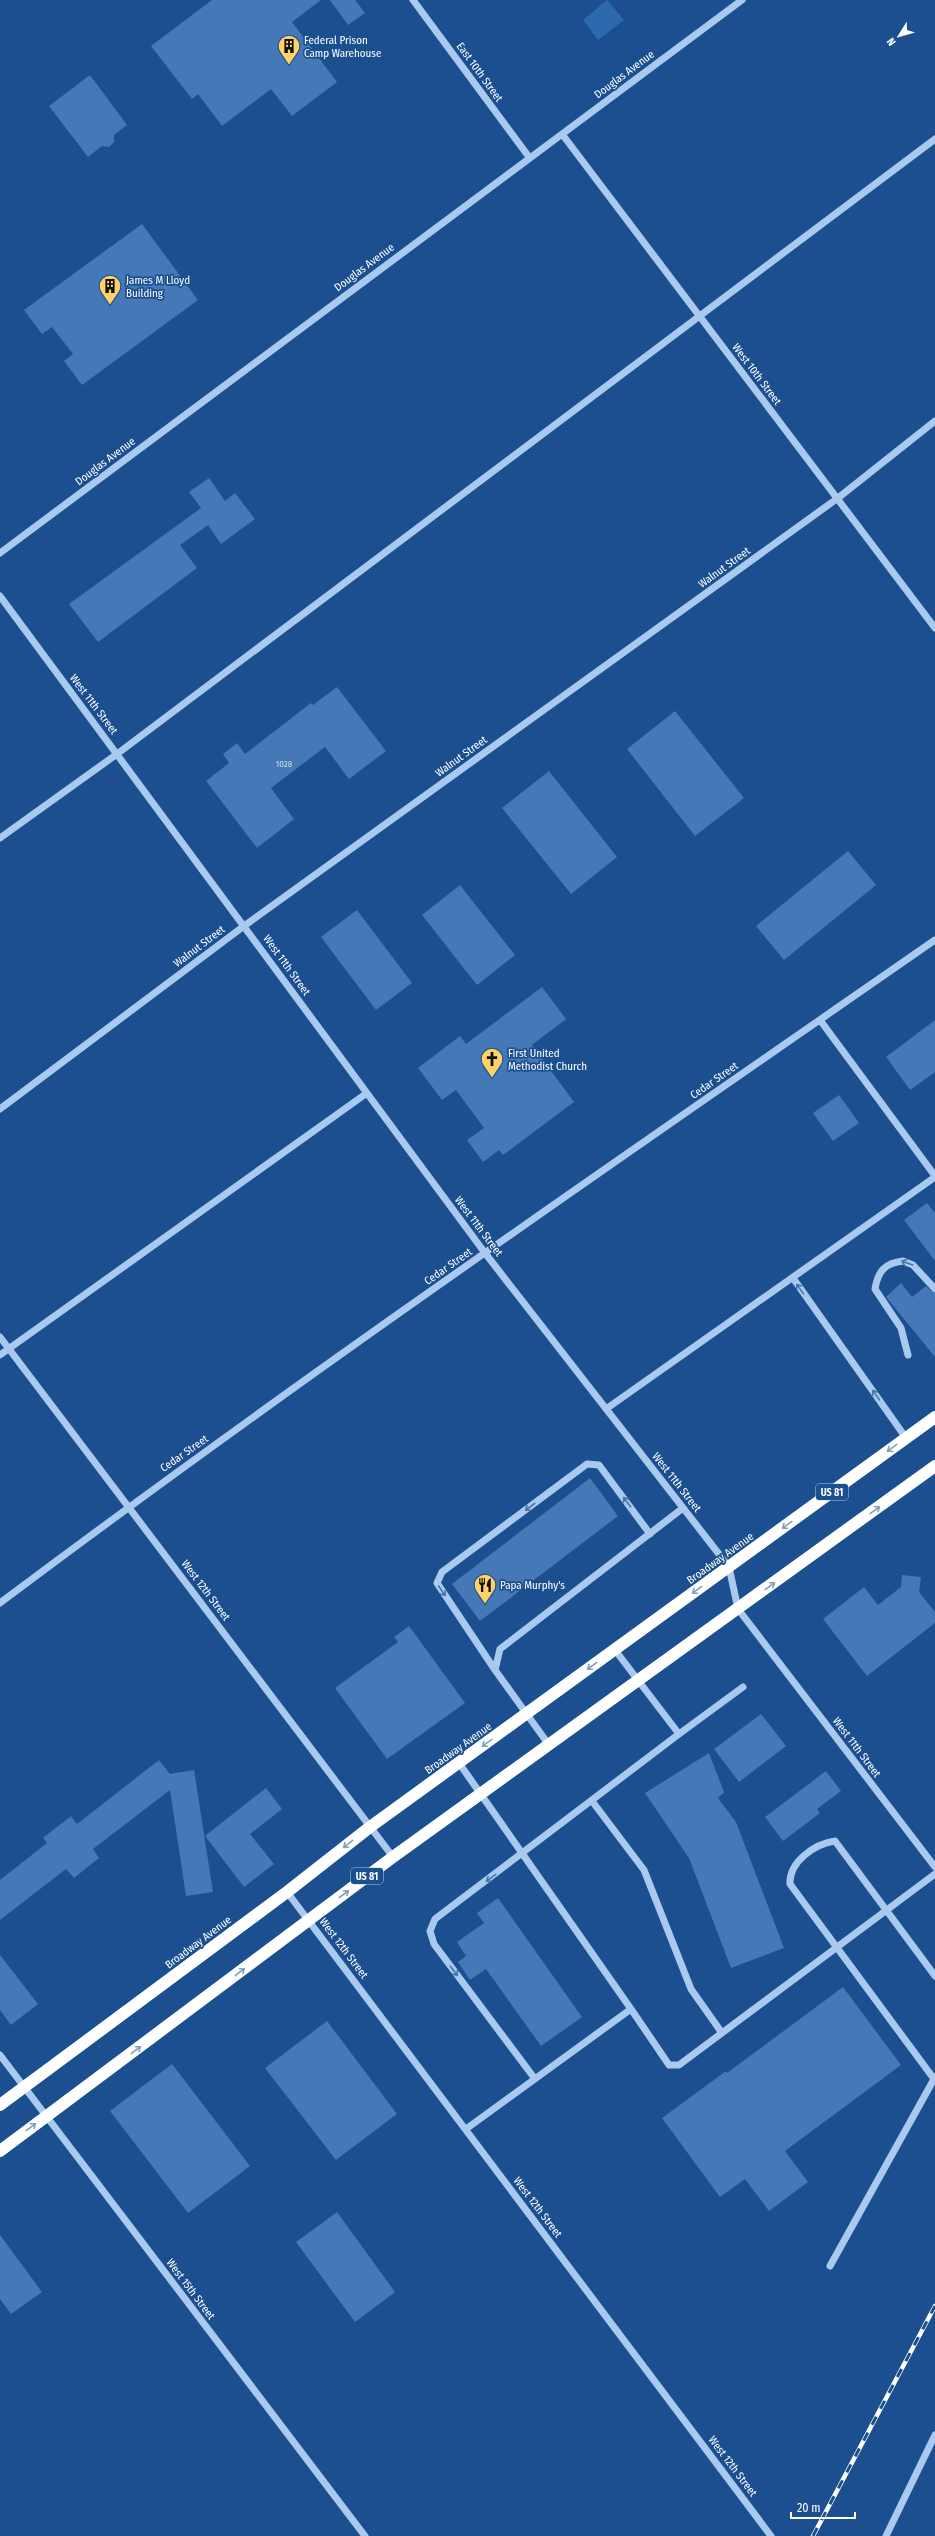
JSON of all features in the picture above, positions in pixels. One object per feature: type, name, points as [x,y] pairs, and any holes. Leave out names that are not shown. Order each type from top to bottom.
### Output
[{"type":"highway","name":"Broadway Avenue","points":[[0,2105],[287,1892],[370,1827],[935,1417]]},
{"type":"highway","name":"US 81","points":[[0,2151],[393,1857],[935,1466]]},
{"type":"street","name":"East 10th Street","points":[[413,0],[529,157]]},
{"type":"street","name":"Douglas Avenue","points":[[0,553],[529,157],[742,0]]},
{"type":"street","name":"West 10th Street","points":[[562,134],[935,628]]},
{"type":"street","points":[[0,838],[117,754],[935,138]]},
{"type":"street","name":"Walnut Street","points":[[0,1109],[244,926],[838,498],[935,421]]},
{"type":"street","name":"West 11th Street","points":[[0,596],[485,1253],[729,1567],[738,1609],[935,1867]]},
{"type":"street","name":"Cedar Street","points":[[0,1604],[129,1506],[485,1253],[935,940]]},
{"type":"street","points":[[606,1409],[935,1177],[820,1020]]},
{"type":"street","points":[[0,1356],[367,1093]]},
{"type":"street","points":[[908,1354],[901,1328],[875,1289],[877,1276],[883,1268],[894,1262],[903,1261],[913,1265],[935,1290]]},
{"type":"street","points":[[792,1278],[906,1438]]},
{"type":"street","name":"West 12th Street","points":[[0,1337],[393,1857]]},
{"type":"street","points":[[549,1745],[495,1670],[437,1583],[442,1572],[587,1464],[599,1465],[650,1534]]},
{"type":"street","points":[[495,1670],[500,1649],[683,1508]]},
{"type":"street","points":[[615,1650],[679,1734]]},
{"type":"street","points":[[535,2079],[434,1944],[430,1931],[435,1919],[522,1855],[679,1734],[743,1687]]},
{"type":"street","points":[[459,1763],[669,2065],[679,2065],[935,1874]]},
{"type":"street","points":[[592,1801],[644,1870],[691,1989],[722,2033]]},
{"type":"street","points":[[830,2266],[934,2078],[790,1884],[790,1874],[794,1865],[822,1843],[834,1841],[935,1976]]},
{"type":"street","name":"West 12th Street","points":[[287,1892],[771,2536]]},
{"type":"street","points":[[466,2129],[631,2010]]},
{"type":"street","name":"West 15th Street","points":[[0,2055],[365,2536]]},
{"type":"street","points":[[886,2536],[935,2435]]},
{"type":"shaded area","points":[[607,0],[624,20],[598,40],[583,20]]},
{"type":"building","name":"Federal Prison Camp Warehouse","points":[[212,0],[321,0],[292,22],[337,82],[292,116],[271,89],[222,126],[198,94],[192,99],[151,46]]},
{"type":"building","name":"Federal Prison Camp Warehouse","points":[[330,0],[355,0],[365,13],[348,25]]},
{"type":"building","points":[[90,75],[127,125],[114,135],[114,142],[109,147],[102,146],[88,157],[49,106]]},
{"type":"building","name":"James M Lloyd Building","points":[[142,224],[198,300],[82,385],[64,361],[73,354],[52,327],[42,334],[24,310]]},
{"type":"building","points":[[209,478],[225,501],[235,493],[255,519],[221,544],[208,525],[180,545],[197,568],[98,642],[69,604],[201,508],[189,492]]},
{"type":"building","points":[[337,687],[386,751],[349,779],[325,747],[271,788],[294,819],[257,848],[206,781],[229,763],[223,754],[237,743],[245,754],[311,703],[313,705]]},
{"type":"building","points":[[675,711],[744,798],[695,836],[627,749]]},
{"type":"building","points":[[549,771],[617,857],[571,894],[502,808]]},
{"type":"building","points":[[848,851],[876,885],[784,960],[756,926]]},
{"type":"building","points":[[460,885],[515,955],[477,985],[422,915]]},
{"type":"building","points":[[357,910],[412,983],[376,1010],[321,937]]},
{"type":"building","name":"First United Methodist Church","points":[[542,987],[566,1019],[532,1045],[574,1102],[503,1155],[499,1150],[483,1162],[467,1140],[484,1128],[456,1090],[442,1100],[418,1068],[460,1036],[466,1044]]},
{"type":"building","points":[[935,1020],[935,1072],[910,1090],[886,1057]]},
{"type":"building","points":[[839,1095],[859,1123],[833,1141],[813,1113]]},
{"type":"building","points":[[927,1203],[935,1213],[935,1261],[904,1220]]},
{"type":"building","points":[[901,1283],[912,1297],[926,1286],[935,1294],[935,1357],[886,1297]]},
{"type":"building","points":[[590,1478],[618,1516],[480,1621],[452,1584]]},
{"type":"building","points":[[902,1575],[921,1577],[919,1592],[935,1612],[935,1623],[867,1676],[823,1619],[864,1587],[878,1605],[901,1587]]},
{"type":"building","points":[[409,1626],[465,1703],[387,1759],[335,1688],[398,1642],[394,1637]]},
{"type":"building","points":[[761,1714],[786,1746],[739,1782],[714,1749]]},
{"type":"building","points":[[709,1753],[724,1792],[718,1798],[736,1822],[784,1948],[731,1968],[689,1858],[645,1793]]},
{"type":"building","points":[[159,1760],[170,1774],[194,1770],[213,1892],[186,1896],[170,1790],[93,1849],[99,1858],[74,1878],[66,1869],[0,1920],[0,1880],[47,1843],[43,1838],[71,1816],[77,1824]]},
{"type":"building","points":[[826,1771],[841,1791],[817,1809],[820,1813],[783,1841],[765,1817]]},
{"type":"building","points":[[266,1788],[282,1809],[250,1834],[274,1864],[244,1887],[205,1836]]},
{"type":"building","points":[[498,1898],[582,2017],[541,2046],[486,1969],[470,1980],[458,1962],[466,1956],[457,1942],[484,1923],[477,1913]]},
{"type":"building","points":[[0,1955],[38,2004],[11,2025],[0,2010]]},
{"type":"building","points":[[843,1987],[901,2065],[785,2151],[808,2182],[769,2211],[745,2179],[720,2197],[662,2118],[726,2071],[727,2073]]},
{"type":"building","points":[[327,2021],[397,2114],[336,2160],[265,2068]]},
{"type":"building","points":[[172,2064],[250,2166],[188,2213],[110,2111]]},
{"type":"building","points":[[337,2212],[395,2292],[355,2322],[296,2242]]},
{"type":"building","points":[[0,2235],[42,2292],[11,2314],[0,2299]]},
{"type":"railway","points":[[813,2536],[935,2306]]},
{"type":"place","name":"Federal Prison Camp Warehouse","points":[[289,66]]},
{"type":"place","name":"James M Lloyd Building","points":[[110,306]]},
{"type":"place","name":"First United Methodist Church","points":[[492,1078]]},
{"type":"place","name":"Papa Murphy's","points":[[485,1604]]}]
